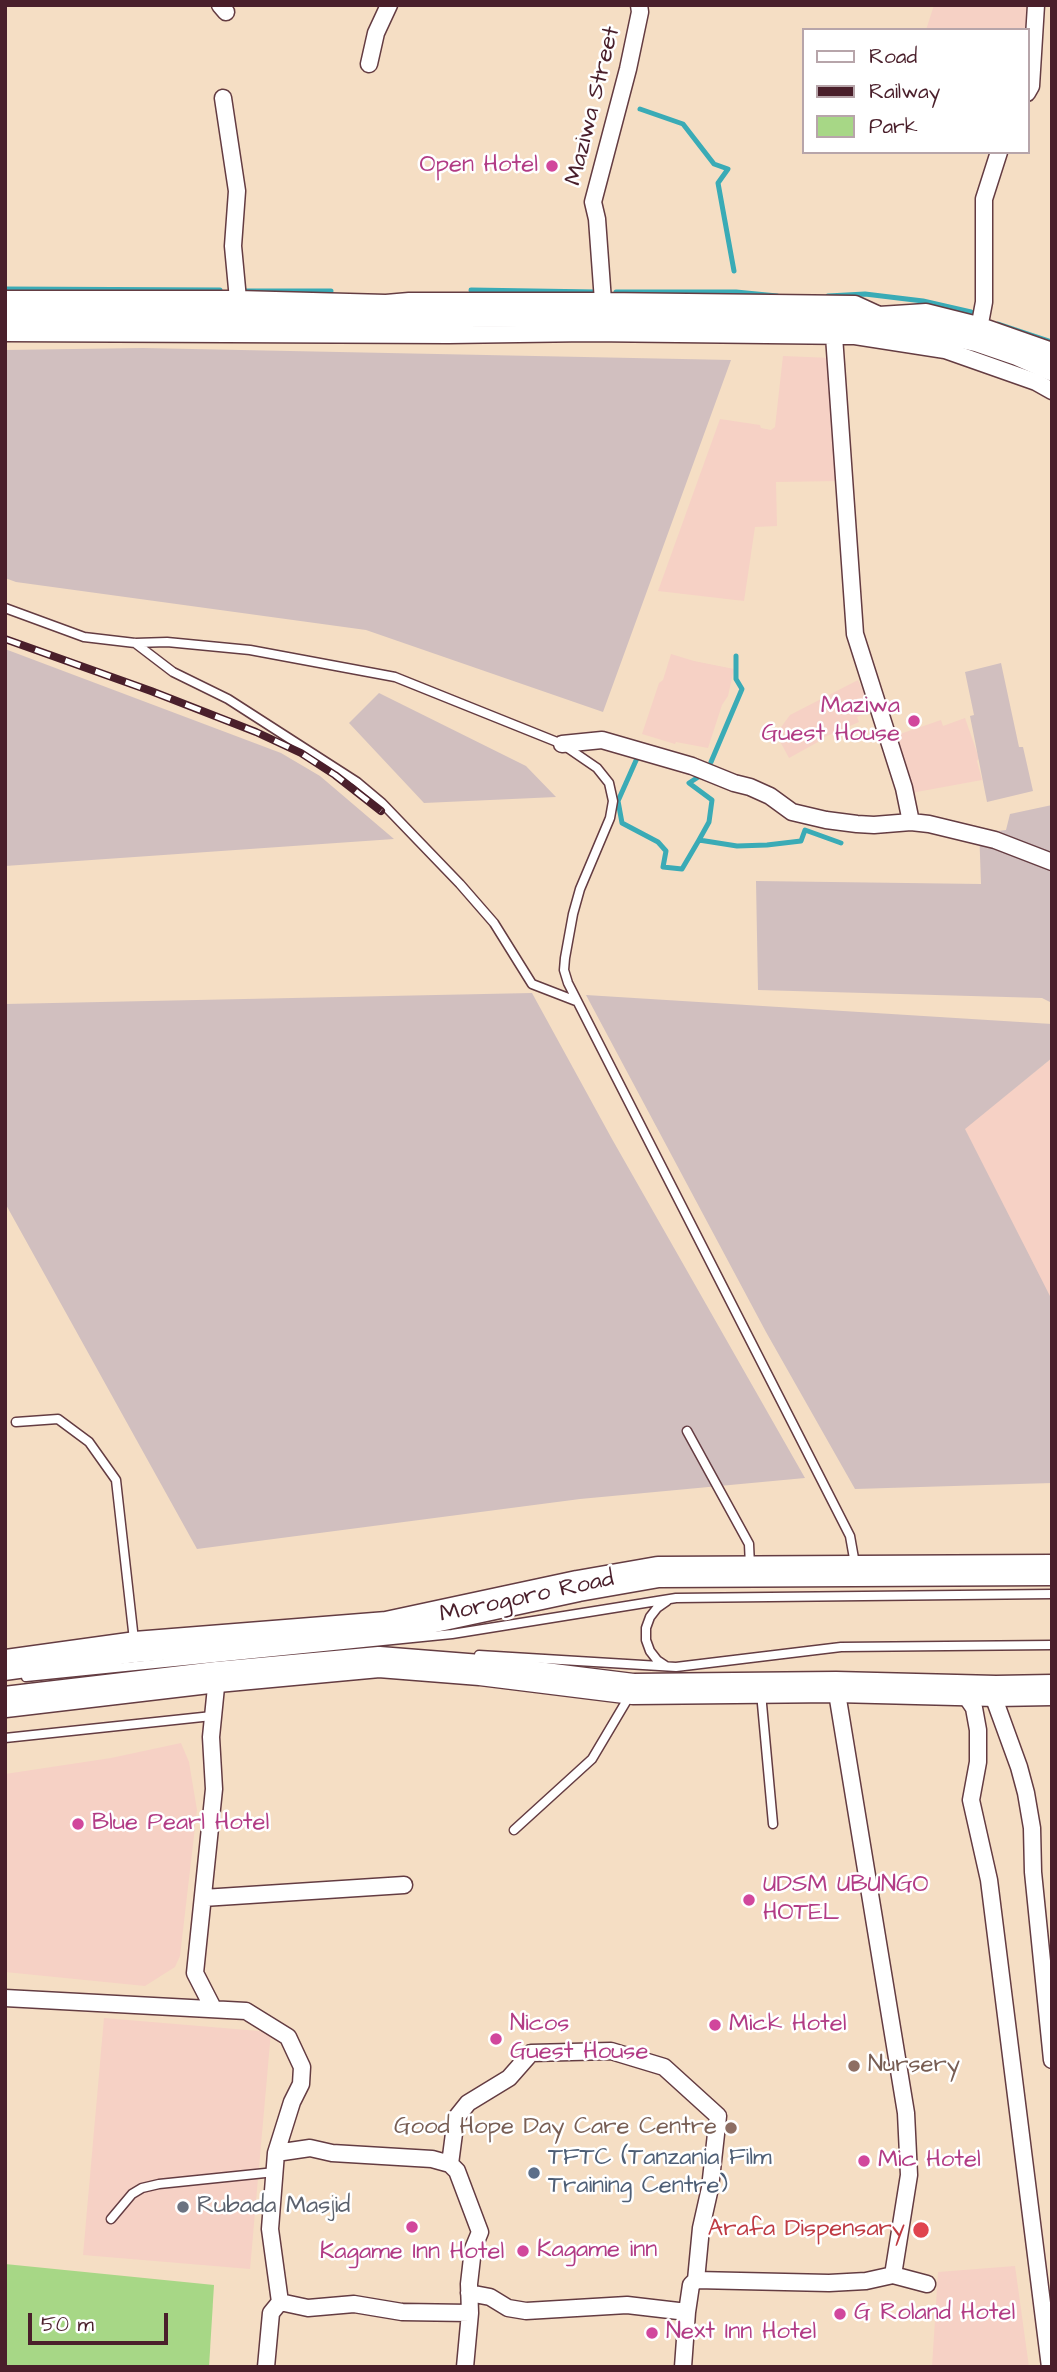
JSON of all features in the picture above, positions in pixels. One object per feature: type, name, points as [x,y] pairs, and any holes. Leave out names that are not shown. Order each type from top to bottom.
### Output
[{"type":"highway","name":"Morogoro Road","points":[[10,1682],[135,1647],[387,1627],[578,1586],[658,1572],[1052,1570]]},
{"type":"highway","name":"Morogoro Road","points":[[10,1682],[217,1676],[379,1662],[481,1670],[633,1689],[1052,1690]]},
{"type":"highway","points":[[993,1691],[1052,1698]]},
{"type":"main road","points":[[5,317],[238,307],[841,318],[978,333],[1052,369]]},
{"type":"street","points":[[369,64],[376,33],[389,5]]},
{"type":"street","name":"Maziwa Street","points":[[603,301],[597,219],[593,202],[628,69],[640,12],[639,5]]},
{"type":"street","points":[[1029,90],[1036,5]]},
{"type":"street","points":[[222,98],[237,191],[233,246],[238,307]]},
{"type":"street","points":[[978,333],[984,302],[984,199],[998,154]]},
{"type":"street","points":[[5,299],[238,307],[409,301],[855,304],[879,315],[926,312],[978,333],[1052,351]]},
{"type":"street","points":[[5,334],[589,333],[855,336],[945,350],[1036,382],[1052,391]]},
{"type":"street","points":[[834,336],[855,634],[904,788],[911,822]]},
{"type":"street","points":[[562,744],[602,740],[692,766],[750,787],[792,812],[826,820],[874,825],[911,822],[995,840],[1052,862]]},
{"type":"street","points":[[213,2008],[195,1973],[214,1789],[212,1716],[217,1676]]},
{"type":"street","points":[[836,1688],[906,2113],[909,2175],[893,2275]]},
{"type":"street","points":[[961,1689],[974,1708],[978,1730],[978,1762],[971,1800],[989,1880],[1050,2367]]},
{"type":"street","points":[[993,1691],[1019,1767],[1032,1828],[1033,1872],[1052,2060]]},
{"type":"street","points":[[203,1898],[404,1885]]},
{"type":"street","points":[[5,1998],[246,2011],[288,2037],[302,2067],[301,2084],[292,2102],[276,2153],[270,2229],[280,2302],[271,2313],[266,2367]]},
{"type":"street","points":[[450,2164],[456,2118],[468,2103],[509,2078],[531,2053],[611,2051],[664,2067],[718,2116],[696,2280],[691,2285],[687,2312],[683,2367]]},
{"type":"street","points":[[276,2153],[310,2148],[332,2153],[432,2159],[450,2164],[462,2179],[480,2232],[474,2249],[469,2292],[466,2367]]},
{"type":"street","points":[[696,2280],[829,2283],[866,2281],[893,2275],[927,2284]]},
{"type":"street","points":[[469,2292],[490,2297],[508,2308],[526,2311],[627,2305],[687,2312]]},
{"type":"street","points":[[280,2302],[308,2308],[354,2304],[402,2312],[470,2314]]},
{"type":"lane","points":[[5,608],[83,637],[250,650],[395,677],[562,744],[597,768],[609,783],[613,801],[610,818],[580,889],[566,944],[564,970],[576,1001],[850,1536],[856,1573]]},
{"type":"lane","points":[[135,643],[173,672],[228,699],[357,782],[382,803],[494,923],[532,984],[576,1001]]},
{"type":"lane","points":[[16,1422],[58,1419],[89,1442],[116,1480],[135,1647]]},
{"type":"lane","points":[[687,1431],[749,1544],[750,1573]]},
{"type":"lane","name":"Morogoro Road","points":[[10,1682],[452,1634],[677,1598],[1052,1594]]},
{"type":"lane","points":[[676,1667],[666,1666],[657,1660],[646,1640],[650,1618],[657,1608],[677,1598]]},
{"type":"lane","name":"Morogoro Road","points":[[473,1655],[676,1667],[841,1647],[1052,1645]]},
{"type":"lane","points":[[368,1653],[394,1653]]},
{"type":"lane","points":[[180,1671],[314,1658]]},
{"type":"lane","points":[[99,1679],[113,1678]]},
{"type":"lane","points":[[32,1686],[72,1682]]},
{"type":"lane","points":[[514,1829],[592,1759],[633,1689]]},
{"type":"lane","points":[[761,1690],[773,1824]]},
{"type":"lane","points":[[5,1738],[212,1716]]},
{"type":"lane","points":[[111,2218],[132,2194],[142,2188],[275,2172]]},
{"type":"shaded area","points":[[934,5],[1033,5],[1027,28],[927,28]]},
{"type":"shaded area","points":[[143,348],[731,360],[603,712],[366,630],[16,582],[5,578],[5,350]]},
{"type":"shaded area","points":[[783,356],[832,358],[840,481],[776,482],[777,526],[755,527],[744,601],[658,591],[720,419],[760,425],[761,428],[771,430],[775,427]]},
{"type":"shaded area","points":[[5,649],[281,753],[320,776],[394,839],[5,866]]},
{"type":"shaded area","points":[[671,654],[734,669],[728,696],[722,705],[708,748],[676,742],[675,744],[642,734]]},
{"type":"shaded area","points":[[1001,663],[1019,747],[1023,747],[1033,791],[987,802],[970,716],[974,715],[965,672]]},
{"type":"shaded area","points":[[858,680],[872,710],[857,717],[859,722],[818,740],[789,758],[776,734],[790,715]]},
{"type":"shaded area","points":[[379,693],[526,766],[556,797],[424,803],[349,723]]},
{"type":"shaded area","points":[[965,718],[979,758],[977,761],[982,780],[911,793],[897,735],[941,720],[943,726]]},
{"type":"shaded area","points":[[1052,805],[1052,1003],[1042,998],[758,990],[756,881],[981,884],[979,827],[990,832],[1006,830],[1010,814]]},
{"type":"shaded area","points":[[532,993],[805,1478],[580,1499],[197,1549],[5,1203],[5,1004]]},
{"type":"shaded area","points":[[586,995],[1052,1024],[1052,1058],[965,1129],[1052,1300],[1052,1483],[855,1489],[766,1332]]},
{"type":"shaded area","points":[[1052,1058],[1052,1303],[964,1128]]},
{"type":"shaded area","points":[[181,1743],[189,1762],[197,1810],[180,1956],[175,1967],[145,1986],[5,1972],[5,1774],[111,1758]]},
{"type":"shaded area","points":[[104,2018],[271,2032],[250,2269],[83,2255]]},
{"type":"shaded area","points":[[1015,2266],[1029,2367],[932,2367],[938,2272]]},
{"type":"green space","points":[[5,2264],[214,2285],[209,2367],[5,2367]]},
{"type":"waterway","points":[[640,109],[683,124],[714,164],[728,169],[718,183],[734,271]]},
{"type":"waterway","points":[[5,289],[220,290]]},
{"type":"waterway","points":[[471,290],[596,292]]},
{"type":"waterway","points":[[240,291],[331,291]]},
{"type":"waterway","points":[[616,292],[736,292],[777,296]]},
{"type":"waterway","points":[[828,296],[865,294],[923,301],[971,312]]},
{"type":"waterway","points":[[998,324],[1052,342]]},
{"type":"waterway","points":[[711,762],[742,689],[736,679],[736,656]]},
{"type":"waterway","points":[[638,756],[618,801],[622,823],[658,842],[666,851],[663,867],[682,869],[699,840]]},
{"type":"waterway","points":[[703,774],[689,783],[712,800],[709,822],[699,840],[737,846],[767,845],[801,841],[805,830],[841,843]]},
{"type":"railway","points":[[5,639],[256,732],[301,753],[335,775],[381,811]]},
{"type":"place","name":"Open Hotel","points":[[552,166]]},
{"type":"place","name":"Maziwa Guest House","points":[[914,721]]},
{"type":"place","name":"Blue Pearl Hotel","points":[[78,1824]]},
{"type":"place","name":"UDSM UBUNGO HOTEL","points":[[749,1900]]},
{"type":"place","name":"Mick Hotel","points":[[715,2025]]},
{"type":"place","name":"Nicos Guest House","points":[[496,2039]]},
{"type":"place","name":"Nursery","points":[[854,2066]]},
{"type":"place","name":"Good Hope Day Care Centre","points":[[731,2128]]},
{"type":"place","name":"Mic Hotel","points":[[864,2161]]},
{"type":"place","name":"TFTC (Tanzania Film Training Centre)","points":[[534,2173]]},
{"type":"place","name":"Rubada Masjid","points":[[183,2207]]},
{"type":"place","name":"Kagame Inn Hotel","points":[[412,2227]]},
{"type":"place","name":"Arafa Dispensary","points":[[921,2230]]},
{"type":"place","name":"Kagame inn","points":[[523,2251]]},
{"type":"place","name":"G Roland Hotel","points":[[840,2314]]},
{"type":"place","name":"Next Inn Hotel","points":[[652,2333]]}]
